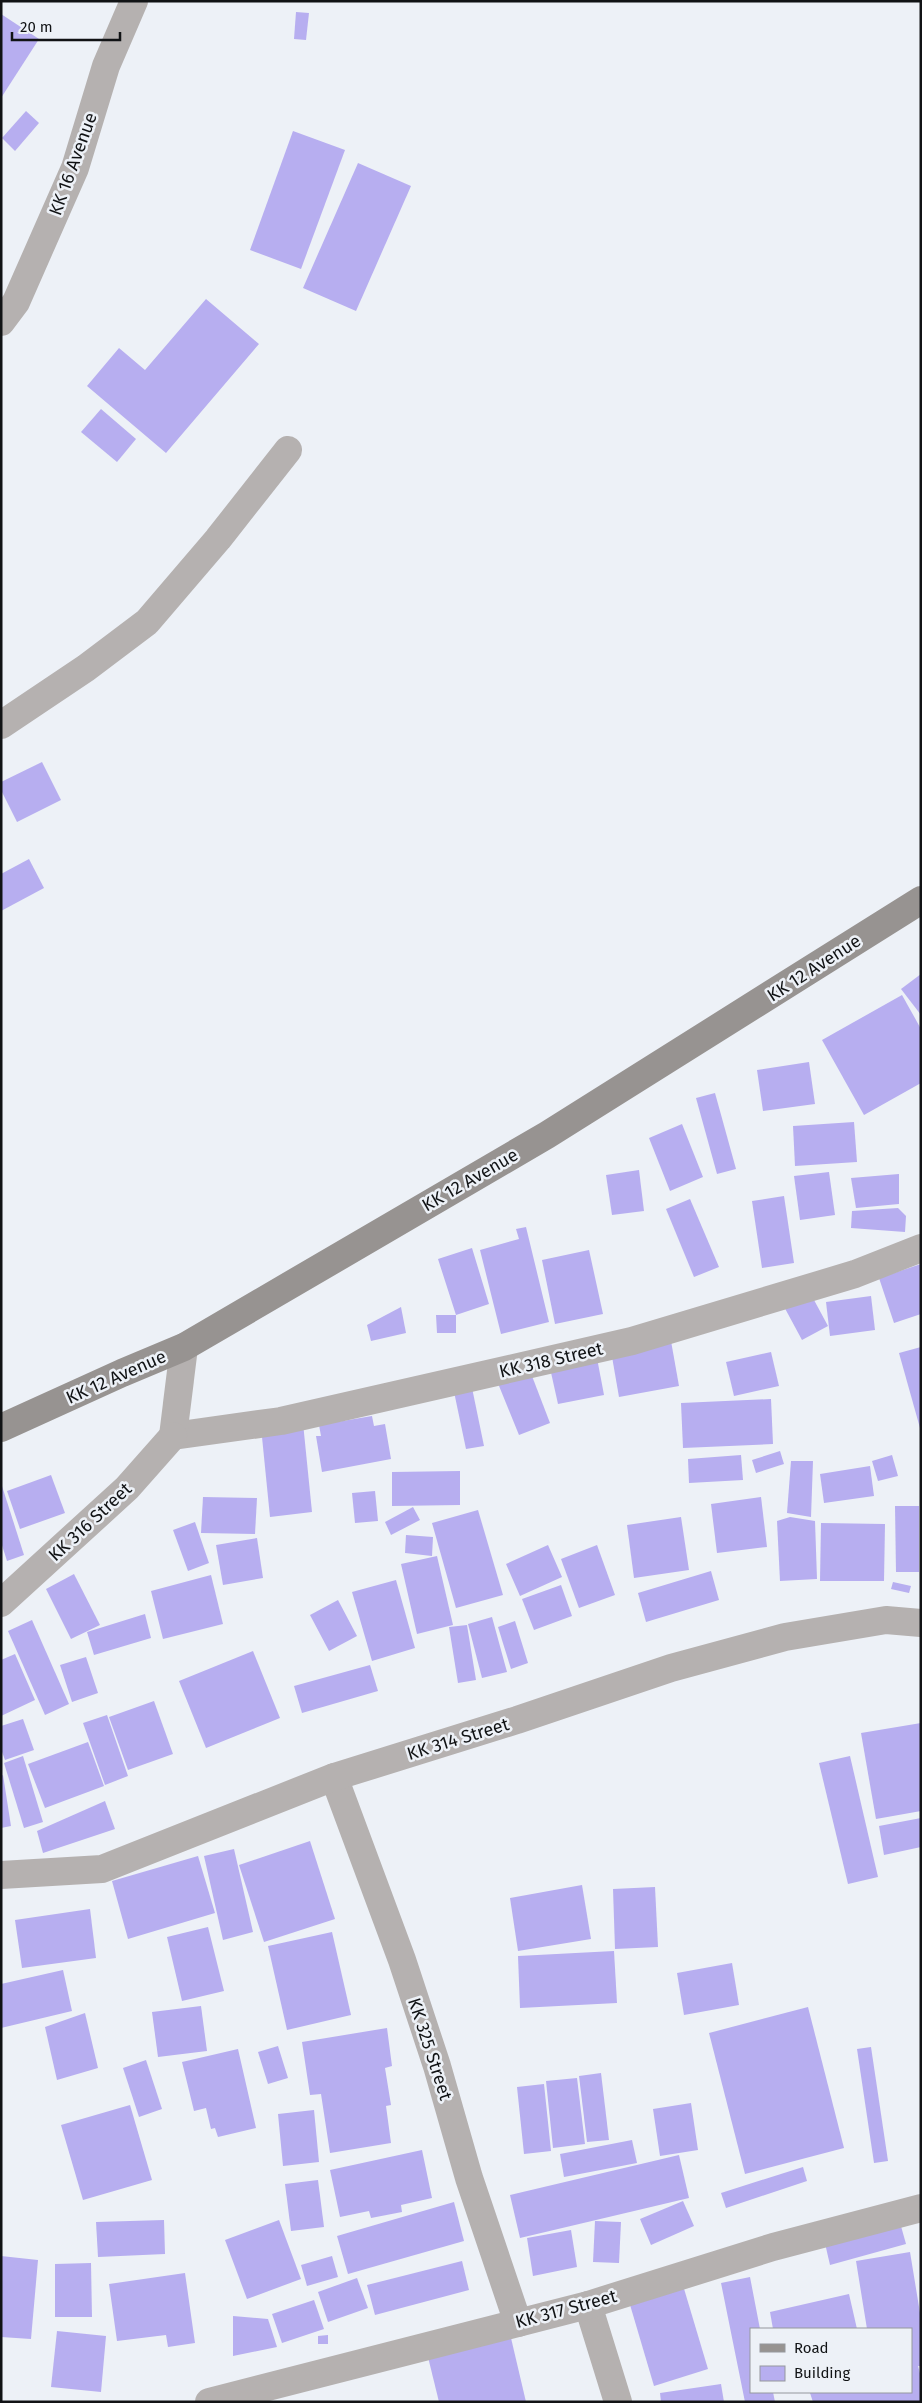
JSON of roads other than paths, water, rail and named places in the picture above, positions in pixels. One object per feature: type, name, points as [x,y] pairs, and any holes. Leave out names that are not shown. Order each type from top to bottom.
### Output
[{"type":"main road","name":"KK 12 Avenue","points":[[1,1428],[122,1372],[184,1347],[547,1135],[921,900]]},
{"type":"street","name":"KK 16 Avenue","points":[[1,322],[16,302],[75,168],[106,66],[134,1]]},
{"type":"street","points":[[1,725],[86,668],[146,622],[218,539],[288,450]]},
{"type":"street","name":"KK 318 Street","points":[[173,1436],[281,1421],[632,1341],[855,1274],[921,1248]]},
{"type":"street","points":[[173,1436],[184,1347]]},
{"type":"street","name":"KK 316 Street","points":[[1,1603],[127,1488],[173,1436]]},
{"type":"street","name":"KK 314 Street","points":[[1,1875],[102,1869],[334,1778],[517,1720],[671,1668],[785,1637],[886,1620],[921,1623]]},
{"type":"street","name":"KK 325 Street","points":[[334,1778],[405,1969],[437,2066],[469,2178],[518,2323]]},
{"type":"street","name":"KK 317 Street","points":[[209,2402],[588,2305],[773,2247],[921,2208]]},
{"type":"street","points":[[588,2305],[618,2402]]}]
